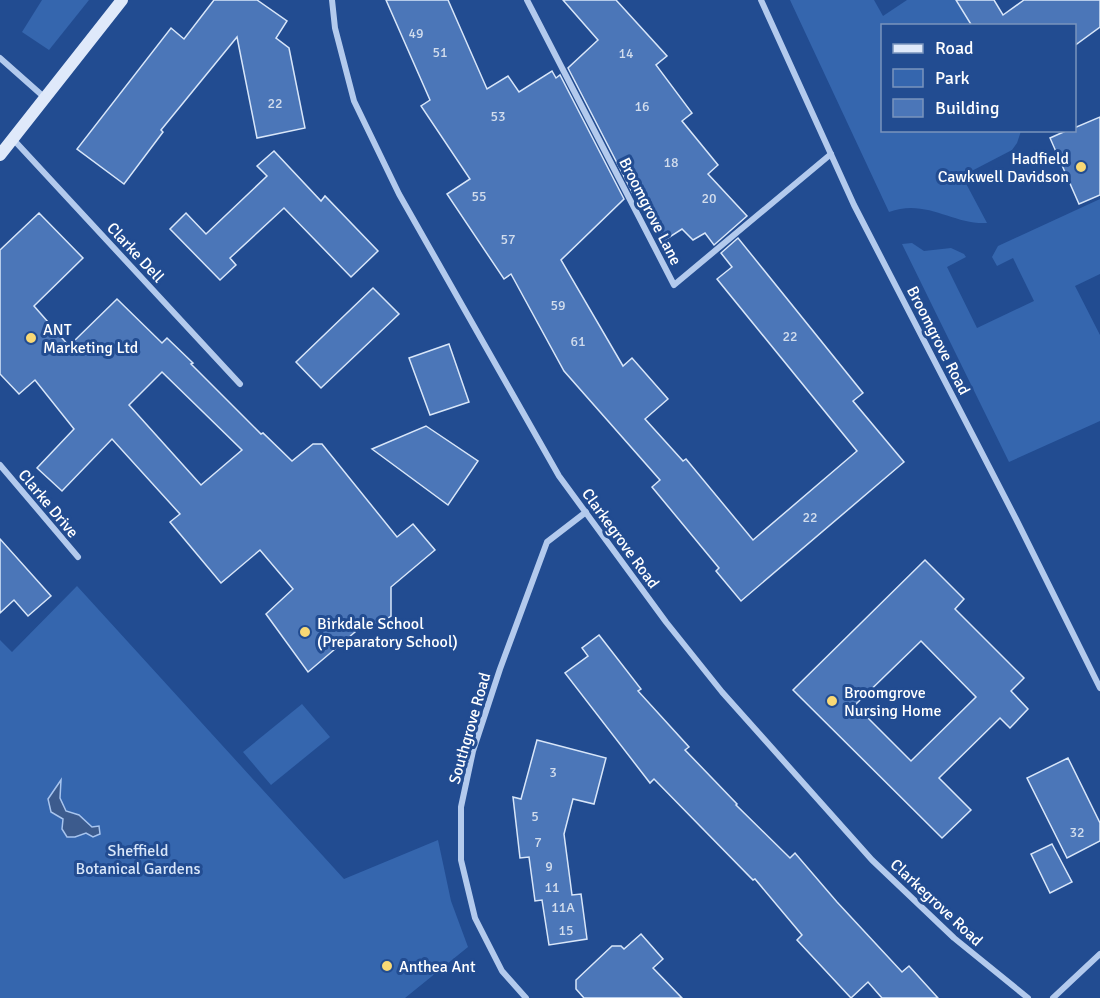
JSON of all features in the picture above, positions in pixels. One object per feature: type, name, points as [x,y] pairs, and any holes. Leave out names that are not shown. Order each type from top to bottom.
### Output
[{"type":"main road","points":[[0,155],[123,0]]},
{"type":"street","name":"Clarkegrove Road","points":[[332,0],[335,28],[354,101],[399,194],[559,476],[666,622],[722,692],[872,860],[954,938],[1028,998]]},
{"type":"street","name":"Broomgrove Lane","points":[[528,0],[674,285],[831,154]]},
{"type":"street","name":"Broomgrove Road","points":[[761,0],[858,213],[1016,519],[1100,688]]},
{"type":"street","points":[[0,58],[44,97]]},
{"type":"street","name":"Clarke Dell","points":[[12,138],[240,384]]},
{"type":"street","name":"Clarke Drive","points":[[0,465],[78,557]]},
{"type":"street","name":"Southgrove Road","points":[[526,998],[502,971],[475,918],[461,860],[461,807],[473,751],[500,669],[547,542],[586,512]]},
{"type":"street","points":[[1053,998],[1100,954]]},
{"type":"green space","points":[[42,0],[89,0],[49,50],[22,32]]},
{"type":"green space","points":[[790,0],[874,0],[883,16],[907,0],[956,0],[971,24],[881,24],[881,132],[1021,132],[1012,150],[962,176],[987,223],[975,223],[915,208],[889,212]]},
{"type":"green space","points":[[1100,199],[1100,274],[1075,286],[1100,335],[1100,421],[1009,462],[902,244],[912,243],[924,251],[951,248],[964,254],[966,257],[947,267],[977,328],[1034,301],[1013,258],[997,266],[992,257],[998,246]]},
{"type":"green space","name":"Sheffield Botanical Gardens","points":[[77,586],[344,879],[438,840],[451,901],[468,947],[405,998],[0,998],[0,640],[12,652]]},
{"type":"green space","points":[[302,704],[330,737],[271,785],[243,752]]},
{"type":"shaded area","points":[[61,780],[60,798],[66,811],[79,815],[92,827],[99,826],[100,834],[93,837],[86,833],[67,837],[62,829],[63,819],[51,812],[48,799]]},
{"type":"building","points":[[214,0],[257,0],[287,21],[276,38],[289,48],[305,128],[257,138],[237,37],[161,130],[163,132],[124,184],[77,149],[171,28],[184,39]]},
{"type":"building","points":[[386,0],[448,0],[487,89],[508,76],[519,92],[552,71],[556,78],[560,75],[624,199],[561,260],[623,366],[632,358],[668,399],[645,419],[683,461],[686,459],[753,540],[857,451],[717,279],[732,267],[721,253],[738,238],[863,393],[853,401],[904,462],[741,601],[716,571],[719,568],[652,487],[660,480],[564,371],[511,274],[504,279],[447,194],[470,179],[421,106],[430,100]]},
{"type":"building","points":[[563,0],[616,0],[667,56],[656,65],[692,113],[682,121],[718,165],[708,174],[747,216],[714,245],[705,233],[693,240],[682,229],[665,240],[634,190],[632,192],[568,68],[598,40]]},
{"type":"building","points":[[956,0],[994,0],[1003,15],[1024,0],[1100,0],[1100,27],[1076,45],[1076,24],[971,24]]},
{"type":"building","name":"Hadfield Cawkwell Davidson","points":[[1100,117],[1100,195],[1079,204],[1050,138],[1064,132],[1076,132],[1076,127]]},
{"type":"building","points":[[274,151],[321,201],[325,196],[378,251],[351,277],[284,208],[230,258],[236,265],[220,280],[170,229],[186,213],[206,234],[267,176],[257,166]]},
{"type":"building","points":[[39,213],[83,258],[34,306],[69,346],[117,299],[162,343],[167,338],[261,434],[263,433],[292,461],[313,444],[322,444],[397,537],[413,524],[435,550],[391,587],[391,616],[379,624],[368,621],[308,672],[266,614],[293,589],[260,550],[221,583],[170,522],[180,514],[112,439],[62,491],[37,468],[74,429],[35,380],[19,394],[0,374],[0,250]],"holes":[[[162,372],[242,450],[201,485],[129,405]]]},
{"type":"building","points":[[373,288],[399,314],[321,388],[296,362]]},
{"type":"building","points":[[449,344],[469,402],[430,415],[409,358]]},
{"type":"building","points":[[426,426],[478,461],[448,505],[372,449]]},
{"type":"building","points":[[0,539],[51,596],[28,616],[14,600],[0,613]]},
{"type":"building","name":"Broomgrove Nursing Home","points":[[925,560],[964,599],[955,609],[1024,678],[1011,691],[1028,709],[1010,728],[1000,718],[939,778],[971,810],[942,838],[793,690]],"holes":[[[921,641],[976,697],[911,761],[855,705]]]},
{"type":"building","points":[[599,635],[641,689],[638,691],[689,747],[685,750],[736,805],[790,858],[795,853],[902,972],[909,966],[938,998],[882,998],[868,982],[851,998],[797,940],[802,935],[755,879],[753,880],[654,779],[650,783],[565,673],[588,656],[582,648]]},
{"type":"building","points":[[537,740],[606,758],[594,804],[573,799],[564,834],[572,895],[581,894],[587,939],[549,945],[542,900],[535,901],[529,857],[520,858],[513,797],[521,799]]},
{"type":"building","points":[[1068,758],[1100,823],[1100,841],[1067,858],[1027,778]]},
{"type":"building","points":[[1052,844],[1072,882],[1050,893],[1031,854]]},
{"type":"building","points":[[641,934],[663,959],[653,968],[682,998],[584,998],[576,989],[576,980],[612,946],[621,946],[624,949]]},
{"type":"place","name":"Hadfield Cawkwell Davidson","points":[[1081,167]]},
{"type":"place","name":"ANT Marketing Ltd","points":[[31,338]]},
{"type":"place","name":"Birkdale School (Preparatory School)","points":[[305,632]]},
{"type":"place","name":"Broomgrove Nursing Home","points":[[832,701]]},
{"type":"place","name":"Anthea Ant","points":[[387,966]]}]
